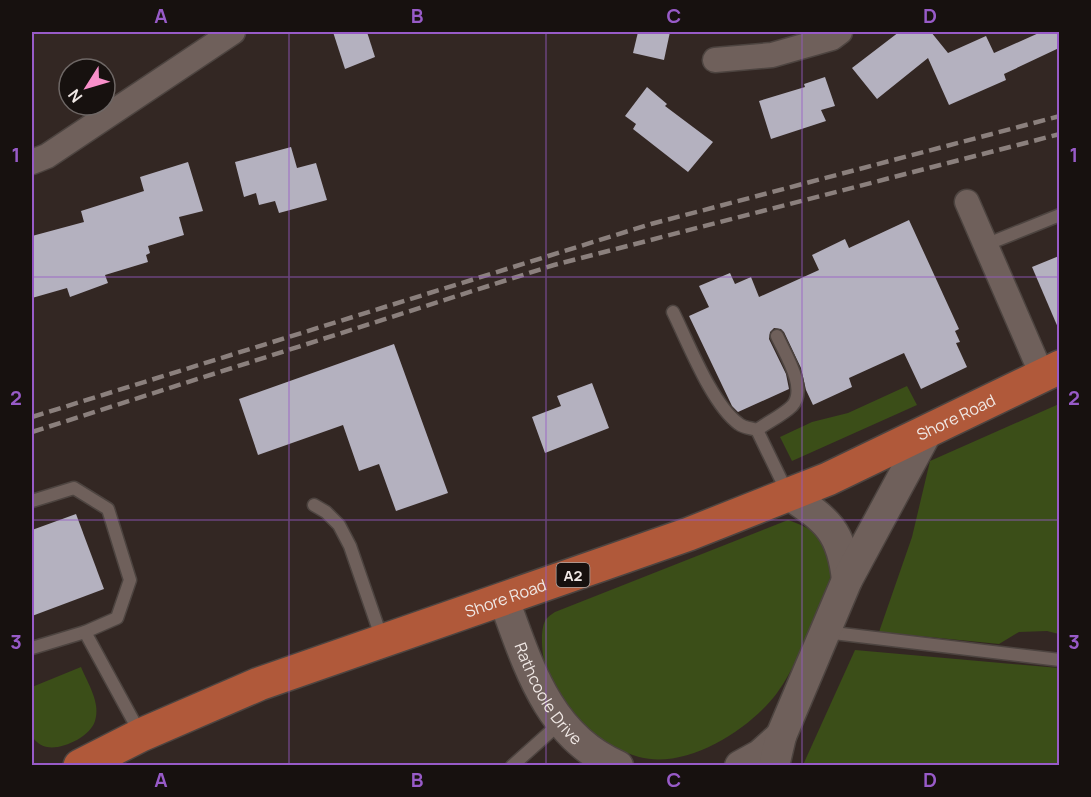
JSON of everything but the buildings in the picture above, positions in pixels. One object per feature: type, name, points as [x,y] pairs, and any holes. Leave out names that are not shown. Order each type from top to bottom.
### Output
[{"type":"main road","name":"Shore Road","points":[[80,765],[141,735],[259,684],[689,534],[828,479],[1051,371]]},
{"type":"street","points":[[32,162],[47,156],[233,32]]},
{"type":"street","points":[[715,60],[772,55],[832,38],[840,32]]},
{"type":"street","points":[[966,202],[985,245],[1051,371]]},
{"type":"street","points":[[774,765],[781,736],[847,580],[928,430]]},
{"type":"street","points":[[788,494],[810,509],[839,539],[845,558],[847,580]]},
{"type":"street","name":"Rathcoole Drive","points":[[504,600],[532,678],[560,723],[584,746],[605,760],[618,765]]},
{"type":"street","points":[[740,765],[760,755],[781,736]]},
{"type":"lane","points":[[985,245],[1059,214]]},
{"type":"lane","points":[[673,312],[710,387],[727,413],[740,426],[756,430],[792,406],[799,391],[777,336]]},
{"type":"lane","points":[[756,430],[788,494]]},
{"type":"lane","points":[[32,501],[74,488],[108,509],[130,580],[117,618],[85,632],[32,648]]},
{"type":"lane","points":[[314,505],[326,512],[339,525],[350,546],[382,640]]},
{"type":"lane","points":[[85,632],[141,735]]},
{"type":"lane","points":[[825,632],[1059,660]]},
{"type":"lane","points":[[512,765],[560,723]]},
{"type":"green space","points":[[907,386],[917,405],[792,461],[780,437],[812,422],[848,413]]},
{"type":"green space","points":[[1059,404],[1059,634],[1047,631],[1019,632],[999,644],[879,632],[912,537],[930,461]]},
{"type":"green space","points":[[788,520],[821,537],[829,547],[831,575],[825,595],[789,675],[765,707],[751,720],[716,743],[677,758],[639,757],[626,752],[601,738],[579,720],[561,699],[550,681],[545,665],[542,636],[548,617],[555,612]]},
{"type":"green space","points":[[855,650],[1059,668],[1059,765],[803,765]]},
{"type":"green space","points":[[81,667],[95,700],[96,714],[92,727],[82,737],[67,744],[53,747],[41,745],[32,737],[32,687]]},
{"type":"railway","points":[[32,417],[651,224],[1060,116]]},
{"type":"railway","points":[[32,432],[554,265],[1060,134]]}]
